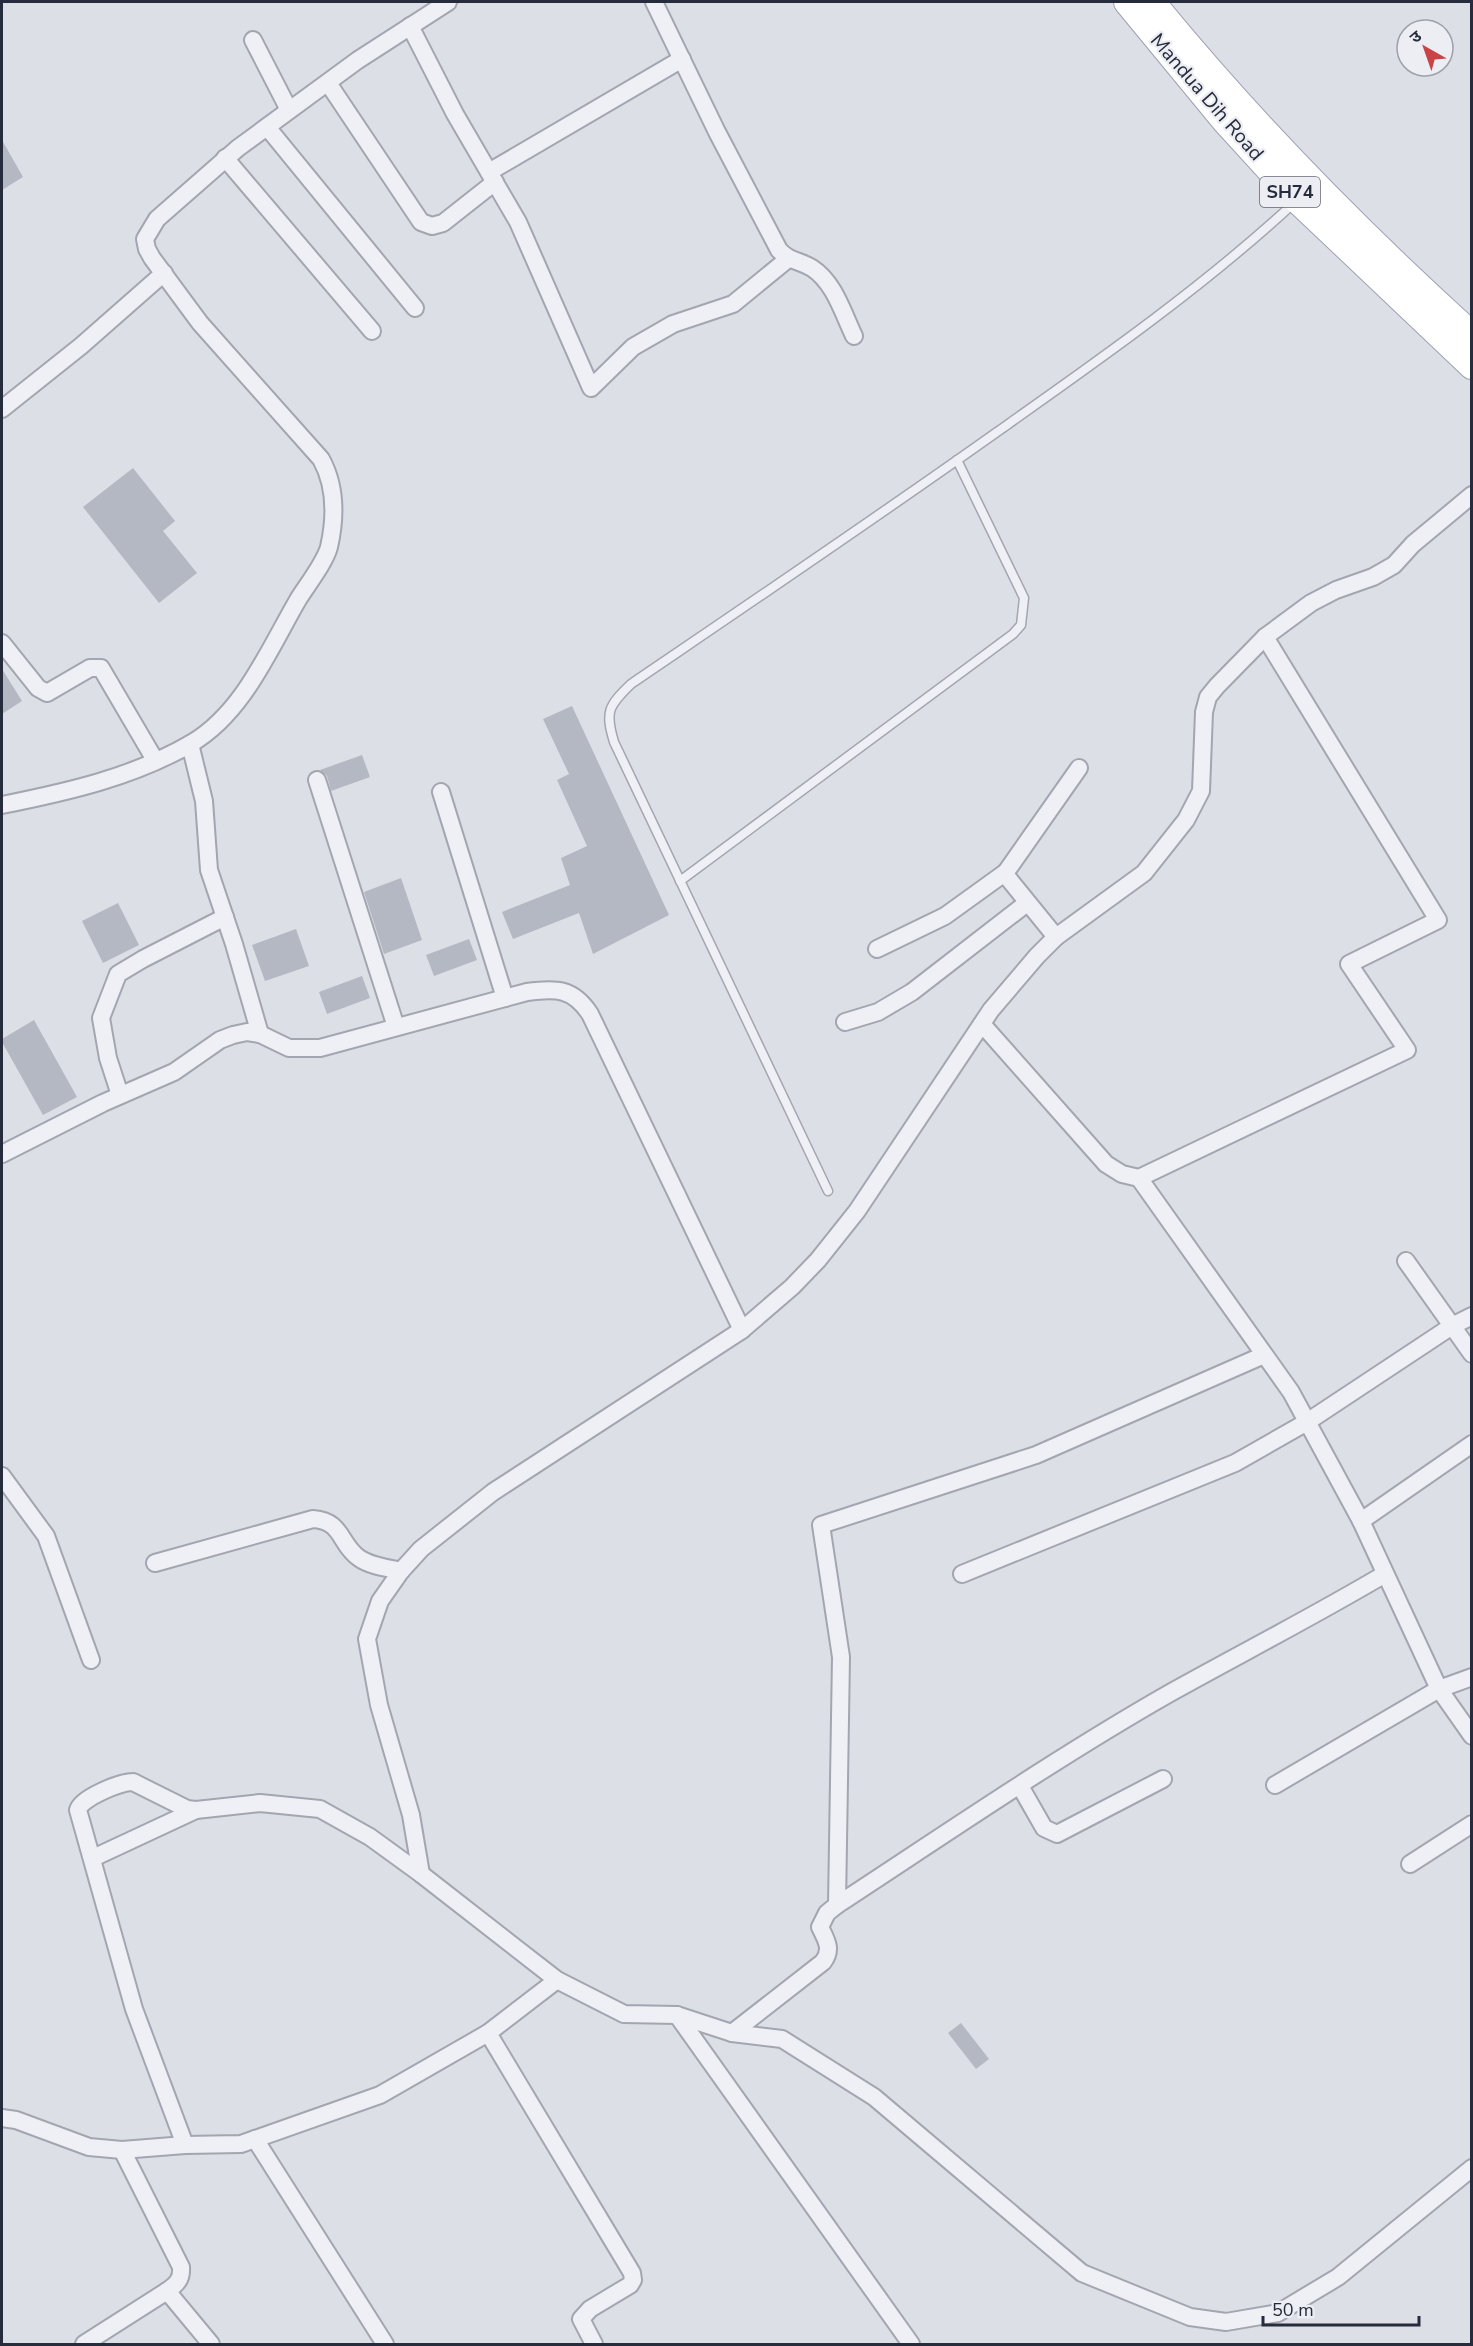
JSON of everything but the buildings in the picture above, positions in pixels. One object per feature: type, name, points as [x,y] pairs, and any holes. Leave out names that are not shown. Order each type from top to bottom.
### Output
[{"type":"main road","name":"Mandua Dih Road","points":[[1127,2],[1217,111],[1297,200],[1472,366]]},
{"type":"main road","name":"Mandua Dih Road","points":[[1152,2],[1270,139],[1394,265],[1472,335]]},
{"type":"street","points":[[2,805],[123,776],[206,734],[245,693],[328,550],[334,519],[333,496],[330,476],[321,459],[200,323],[147,249],[145,238],[157,219],[225,158],[289,110],[445,2]]},
{"type":"street","points":[[654,2],[717,132],[780,250],[788,259],[811,267],[823,277],[854,336]]},
{"type":"street","points":[[410,26],[455,114],[518,222],[591,388],[633,347],[673,324],[733,304],[788,259]]},
{"type":"street","points":[[253,40],[289,110]]},
{"type":"street","points":[[328,83],[421,222],[432,226],[444,223],[492,177],[682,58]]},
{"type":"street","points":[[267,126],[415,308]]},
{"type":"street","points":[[225,158],[372,331]]},
{"type":"street","points":[[2,409],[81,346],[164,273]]},
{"type":"street","points":[[421,1874],[411,1815],[379,1705],[367,1639],[380,1601],[401,1571],[421,1549],[493,1492],[742,1330],[799,1280],[857,1211],[982,1024],[1014,982],[1056,938],[1144,873],[1186,820],[1201,791],[1204,712],[1208,697],[1265,636],[1311,603],[1336,590],[1373,577],[1394,565],[1413,544],[1472,495]]},
{"type":"street","points":[[982,1024],[1106,1164],[1122,1174],[1139,1178],[1407,1050],[1349,964],[1438,920],[1265,636]]},
{"type":"street","points":[[2,643],[38,688],[47,693],[90,668],[101,668],[155,760]]},
{"type":"street","points":[[190,744],[204,801],[209,870],[260,1034]]},
{"type":"street","points":[[877,948],[945,916],[1006,872],[1079,768]]},
{"type":"street","points":[[317,780],[396,1027]]},
{"type":"street","points":[[441,792],[505,998]]},
{"type":"street","points":[[1006,872],[1008,878],[1056,938]]},
{"type":"street","points":[[845,1022],[878,1012],[912,992],[1027,903]]},
{"type":"street","points":[[120,1095],[108,1058],[101,1018],[118,974],[225,917]]},
{"type":"street","points":[[2,1154],[120,1095],[174,1072],[220,1040],[247,1032],[260,1034],[289,1048],[320,1048],[505,998],[550,989],[568,993],[583,1003],[742,1330]]},
{"type":"street","points":[[1139,1178],[1291,1392],[1362,1521],[1439,1689],[1472,1736]]},
{"type":"street","points":[[1406,1261],[1472,1354]]},
{"type":"street","points":[[962,1574],[1235,1463],[1307,1422],[1452,1326],[1472,1316]]},
{"type":"street","points":[[837,1905],[841,1657],[821,1525],[1036,1455],[1264,1355]]},
{"type":"street","points":[[1362,1521],[1472,1444]]},
{"type":"street","points":[[2,1476],[46,1536],[91,1660]]},
{"type":"street","points":[[155,1563],[313,1519],[332,1523],[358,1558],[401,1571]]},
{"type":"street","points":[[732,2033],[829,1955],[830,1949],[820,1927],[827,1913],[837,1905],[1020,1786],[1170,1693],[1306,1620],[1385,1574]]},
{"type":"street","points":[[1275,1785],[1439,1689],[1472,1677]]},
{"type":"street","points":[[1020,1786],[1044,1828],[1057,1834],[1163,1779]]},
{"type":"street","points":[[185,2145],[134,2009],[78,1810],[80,1803],[88,1798],[126,1782],[133,1782],[187,1809],[260,1803],[320,1809],[370,1837],[557,1980],[624,2014],[677,2015],[732,2033],[782,2039],[874,2097],[1082,2274],[1190,2317],[1226,2322],[1278,2313],[1338,2277],[1472,2168]]},
{"type":"street","points":[[93,1858],[196,1810]]},
{"type":"street","points":[[1410,1864],[1472,1824]]},
{"type":"street","points":[[2,2118],[16,2120],[89,2147],[122,2150],[185,2145],[242,2144],[380,2095],[488,2033],[557,1980]]},
{"type":"street","points":[[677,2015],[910,2344]]},
{"type":"street","points":[[488,2033],[632,2273],[633,2280],[630,2285],[590,2309],[581,2319],[594,2344]]},
{"type":"street","points":[[255,2139],[385,2344]]},
{"type":"street","points":[[84,2344],[167,2291],[176,2284],[181,2275],[181,2267],[122,2150]]},
{"type":"street","points":[[167,2291],[211,2344]]},
{"type":"lane","points":[[828,1191],[614,742],[608,724],[608,710],[616,698],[631,684],[1114,350],[1252,242],[1297,200]]},
{"type":"lane","points":[[680,881],[1014,634],[1022,625],[1024,598],[957,460]]}]
